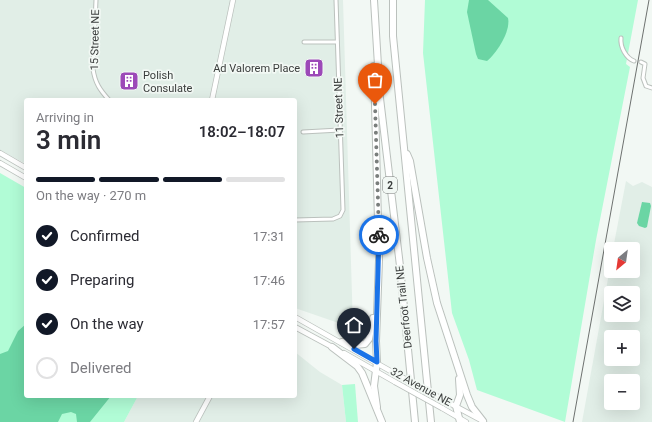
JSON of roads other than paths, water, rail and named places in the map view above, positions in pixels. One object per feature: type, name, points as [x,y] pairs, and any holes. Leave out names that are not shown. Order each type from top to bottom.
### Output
[{"type":"highway","name":"Deerfoot Trail NE","points":[[393,0],[393,36],[431,422]]},
{"type":"highway","name":"Deerfoot Trail NE","points":[[374,3],[380,98],[400,266],[415,422]]},
{"type":"highway","points":[[374,3],[374,90],[378,201],[377,362],[374,386],[377,408]]},
{"type":"highway","points":[[405,148],[410,161],[427,258],[437,303],[472,407],[484,422]]},
{"type":"highway","points":[[342,342],[360,345],[365,344],[369,339],[378,279]]},
{"type":"highway","points":[[332,347],[357,366],[362,374],[382,422]]},
{"type":"highway","points":[[457,366],[460,395],[456,406],[460,420]]},
{"type":"main road","points":[[212,98],[233,0]]},
{"type":"main road","points":[[0,153],[24,167]]},
{"type":"main road","points":[[0,163],[24,177]]},
{"type":"main road","name":"32 Avenue NE","points":[[297,318],[484,422]]},
{"type":"main road","name":"32 Avenue NE","points":[[297,328],[466,422]]},
{"type":"main road","points":[[198,421],[209,398]]},
{"type":"street","name":"15 Street NE","points":[[96,0],[93,69],[95,80],[107,98]]},
{"type":"street","name":"11 Street NE","points":[[297,220],[333,219],[340,216],[343,204],[336,0]]},
{"type":"street","points":[[621,38],[620,45],[630,60],[634,61]]},
{"type":"street","points":[[304,42],[337,42]]},
{"type":"street","points":[[642,62],[645,64],[643,78],[646,86],[652,88]]},
{"type":"street","points":[[303,132],[340,130]]},
{"type":"railway","points":[[573,422],[649,0]]},
{"type":"place","name":"Ad Valorem Place","points":[[314,68]]},
{"type":"place","name":"Polish Consulate","points":[[129,81]]}]
